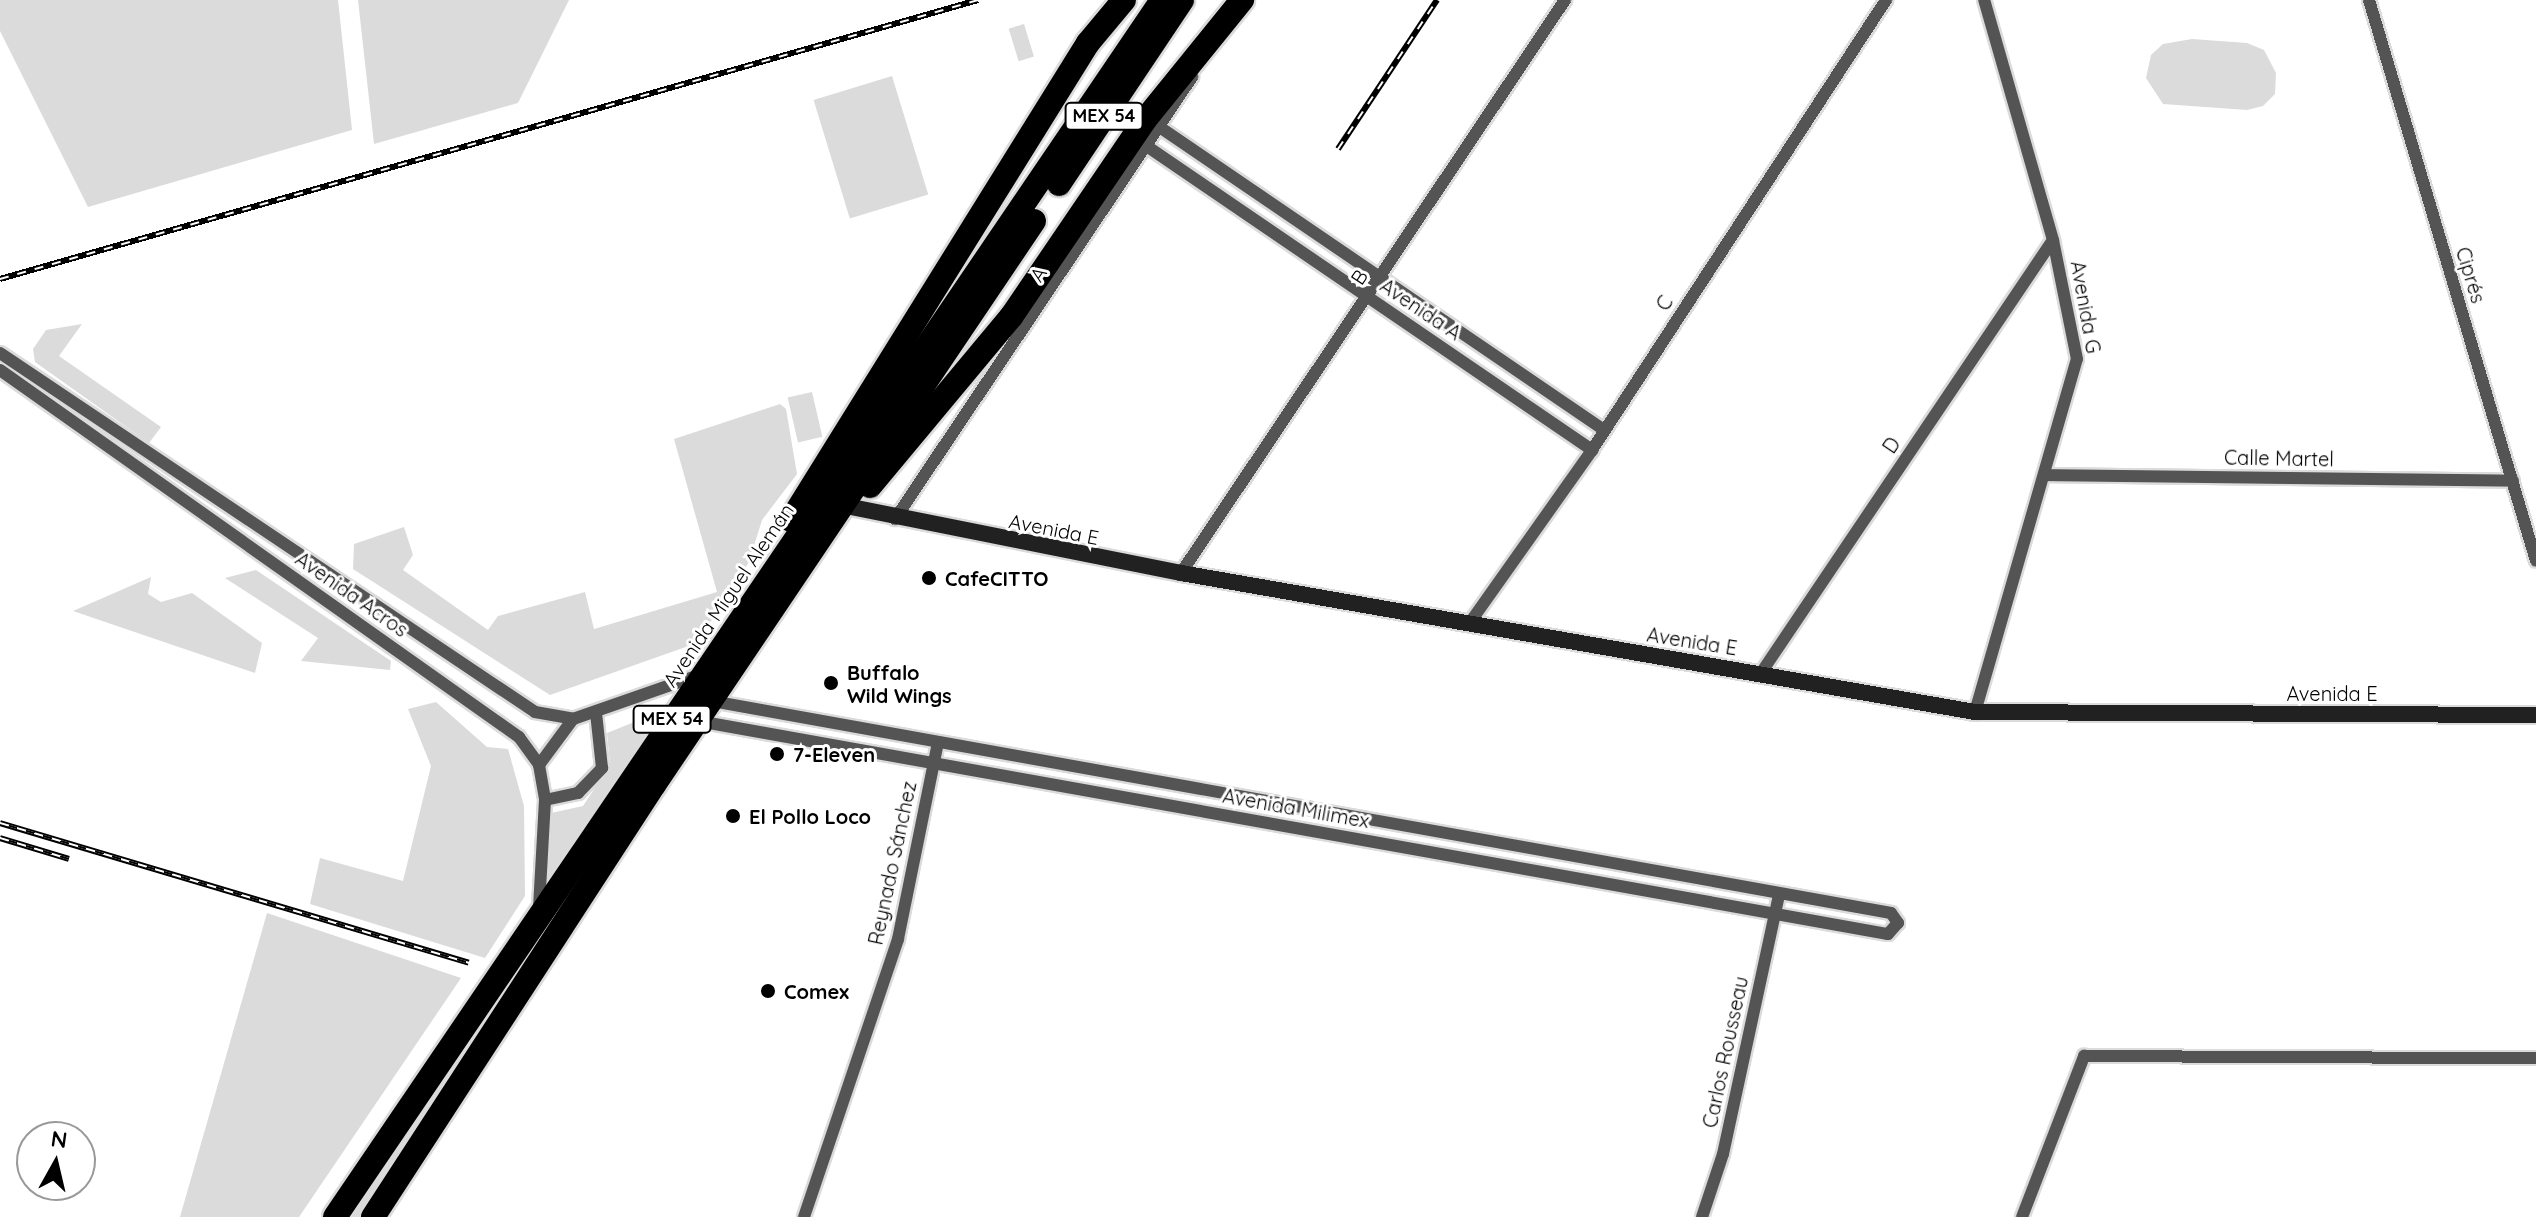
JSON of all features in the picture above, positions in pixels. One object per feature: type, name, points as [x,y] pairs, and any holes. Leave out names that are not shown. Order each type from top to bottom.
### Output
[{"type":"highway","points":[[767,581],[773,552],[812,485],[1114,0]]},
{"type":"highway","points":[[1088,43],[1124,0]]},
{"type":"highway","name":"Avenida Miguel Alemán","points":[[373,1217],[830,522],[1020,228],[1162,0]]},
{"type":"highway","name":"Avenida Miguel Alemán","points":[[335,1217],[536,926],[702,674],[1182,0]]},
{"type":"highway","points":[[830,522],[851,507],[986,349],[1144,121],[1242,0]]},
{"type":"main road","name":"Avenida E","points":[[851,507],[895,519],[1181,573],[1975,712],[2536,715]]},
{"type":"street","name":"B","points":[[1181,573],[1369,298],[1565,0]]},
{"type":"street","name":"C","points":[[1469,624],[1592,450],[1886,0]]},
{"type":"street","name":"Avenida G","points":[[1975,712],[2077,359],[2053,240],[1984,0]]},
{"type":"street","name":"Ciprés","points":[[2369,0],[2536,561]]},
{"type":"street","name":"A","points":[[895,519],[1161,128],[1207,47]]},
{"type":"street","name":"Avenida A","points":[[1161,128],[1604,430]]},
{"type":"street","name":"Avenida A","points":[[1148,147],[1592,450]]},
{"type":"street","name":"D","points":[[1761,673],[2053,240]]},
{"type":"street","name":"Avenida Acros","points":[[0,353],[535,712],[573,719],[702,674]]},
{"type":"street","points":[[1493,383],[1506,363]]},
{"type":"street","name":"Avenida Acros","points":[[0,370],[519,737],[539,765],[545,800],[536,926]]},
{"type":"street","name":"Calle Martel","points":[[2044,475],[2513,481]]},
{"type":"street","points":[[402,654],[418,634]]},
{"type":"street","points":[[451,689],[467,666]]},
{"type":"street","name":"Avenida Milimex","points":[[704,711],[938,743],[1891,913],[1898,923],[1888,934],[934,764],[704,711]]},
{"type":"street","points":[[545,800],[578,793],[602,768],[596,713]]},
{"type":"street","points":[[539,765],[573,719]]},
{"type":"street","name":"Reynado Sánchez","points":[[804,1217],[898,939],[938,743]]},
{"type":"street","name":"Carlos Rousseau","points":[[1702,1217],[1723,1154],[1779,894]]},
{"type":"street","points":[[2022,1217],[2084,1056],[2536,1058]]},
{"type":"shaded area","points":[[0,0],[338,0],[352,130],[88,207],[0,31]]},
{"type":"shaded area","points":[[358,0],[569,0],[518,103],[374,144]]},
{"type":"shaded area","points":[[1024,24],[1034,57],[1019,61],[1009,29]]},
{"type":"shaded area","points":[[2192,39],[2247,43],[2264,50],[2276,73],[2275,94],[2263,106],[2247,110],[2163,104],[2146,78],[2151,55],[2163,44]]},
{"type":"shaded area","points":[[892,76],[928,195],[850,219],[814,100]]},
{"type":"shaded area","points":[[82,324],[59,356],[161,427],[149,443],[35,362],[33,349],[46,330]]},
{"type":"shaded area","points":[[812,392],[822,437],[798,442],[788,398]]},
{"type":"shaded area","points":[[780,404],[786,409],[797,474],[762,520],[749,562],[697,643],[550,695],[353,569],[354,544],[404,527],[413,555],[403,570],[488,630],[498,616],[585,592],[594,629],[717,592],[674,439]]},
{"type":"shaded area","points":[[256,570],[391,661],[390,670],[301,661],[318,638],[225,578]]},
{"type":"shaded area","points":[[151,577],[148,594],[161,602],[192,593],[262,643],[255,673],[73,611]]},
{"type":"shaded area","points":[[436,702],[487,747],[508,749],[524,806],[525,896],[485,958],[310,904],[320,858],[403,881],[431,766],[408,709]]},
{"type":"shaded area","points":[[669,708],[548,890],[551,813],[583,806],[610,765],[607,733]]},
{"type":"shaded area","points":[[267,913],[461,978],[299,1217],[180,1217]]},
{"type":"shaded area","points":[[539,941],[366,1217],[343,1217],[469,1032]]},
{"type":"railway","points":[[0,279],[978,0]]},
{"type":"railway","points":[[1338,149],[1437,0]]},
{"type":"railway","points":[[0,823],[469,963]]},
{"type":"railway","points":[[0,838],[69,859]]},
{"type":"place","name":"CafeCITTO","points":[[929,578]]},
{"type":"place","name":"Buffalo Wild Wings","points":[[831,683]]},
{"type":"place","name":"7-Eleven","points":[[777,754]]},
{"type":"place","name":"El Pollo Loco","points":[[733,816]]},
{"type":"place","name":"Comex","points":[[768,991]]}]
